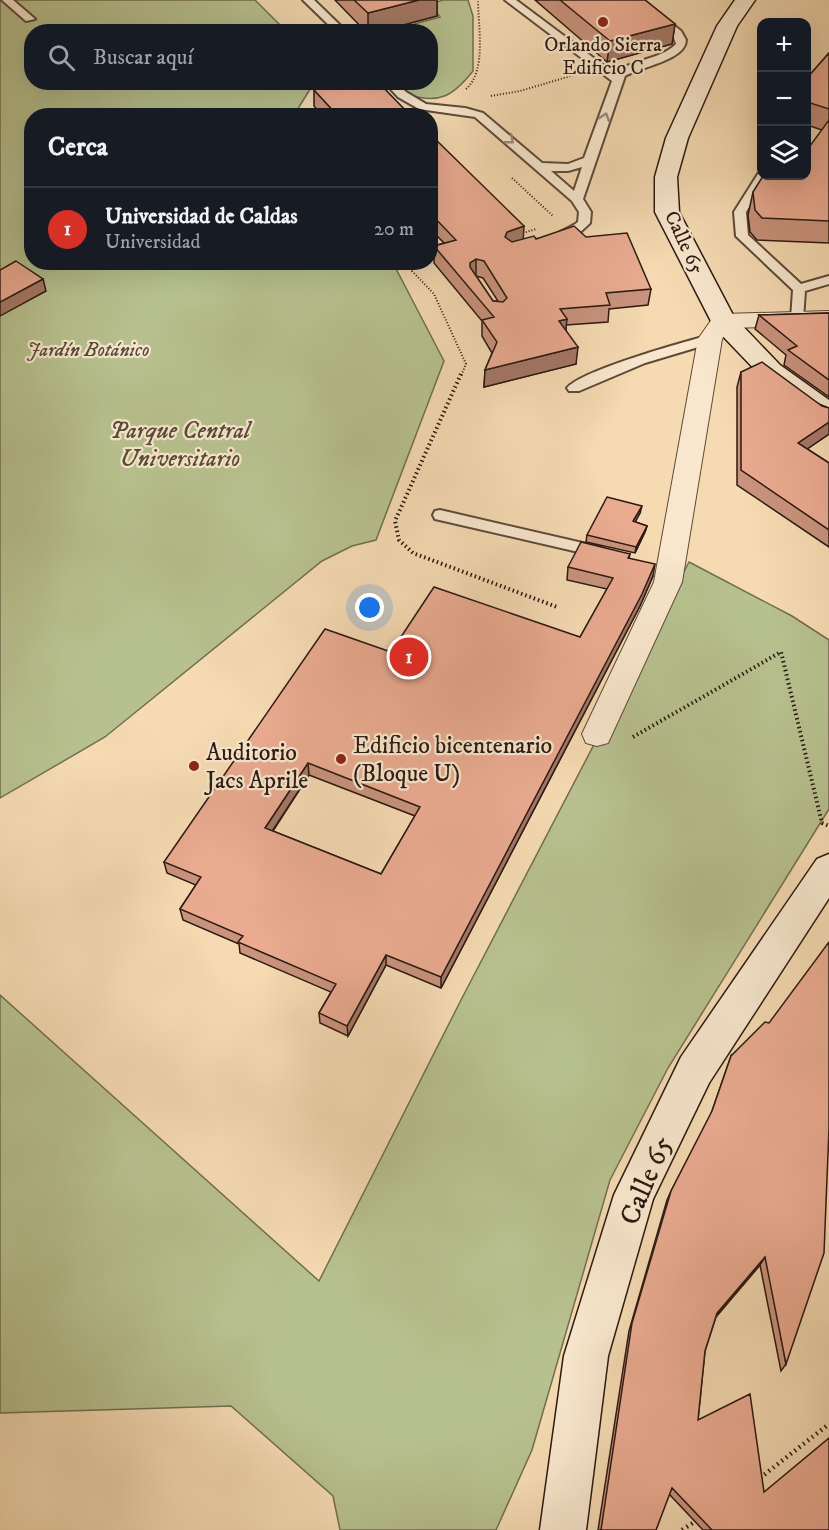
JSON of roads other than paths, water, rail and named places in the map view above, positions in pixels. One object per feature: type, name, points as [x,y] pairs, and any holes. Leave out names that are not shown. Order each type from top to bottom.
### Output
[{"type":"main road","name":"Calle 65","points":[[745,0],[728,26],[677,138],[666,177],[667,212],[717,330],[829,413]]},
{"type":"main road","name":"Calle 65","points":[[563,1530],[586,1356],[634,1195],[695,1070],[829,870]]},
{"type":"street","points":[[597,734],[660,603],[717,330],[796,319],[829,318]]},
{"type":"lane","points":[[7,0],[30,19]]},
{"type":"lane","points":[[308,0],[334,24]]},
{"type":"lane","points":[[510,0],[617,80]]},
{"type":"lane","points":[[577,199],[594,155],[617,80],[627,69],[670,54],[681,45],[677,33],[636,0]]},
{"type":"lane","points":[[396,90],[417,105],[428,108]]},
{"type":"lane","points":[[438,110],[469,112],[479,115],[577,199],[585,212],[584,223],[572,233],[542,243]]},
{"type":"lane","points":[[540,166],[572,167],[589,160],[594,155]]},
{"type":"lane","points":[[760,180],[740,212],[742,236],[799,289]]},
{"type":"lane","points":[[799,289],[829,280]]},
{"type":"lane","points":[[796,319],[799,289]]},
{"type":"lane","points":[[574,388],[717,330]]},
{"type":"lane","points":[[440,515],[614,555]]},
{"type":"place","name":"Orlando Sierra Edificio C","points":[[603,22]]},
{"type":"place","name":"Universidad de Caldas","points":[[409,657]]},
{"type":"place","name":"Edificio bicentenario (Bloque U)","points":[[341,759]]},
{"type":"place","name":"Auditorio Jacs Aprile","points":[[194,766]]},
{"type":"park label","name":"Jardín Botánico","points":[[88,349]]},
{"type":"park label","name":"Parque Central Universitario","points":[[180,444]]}]
